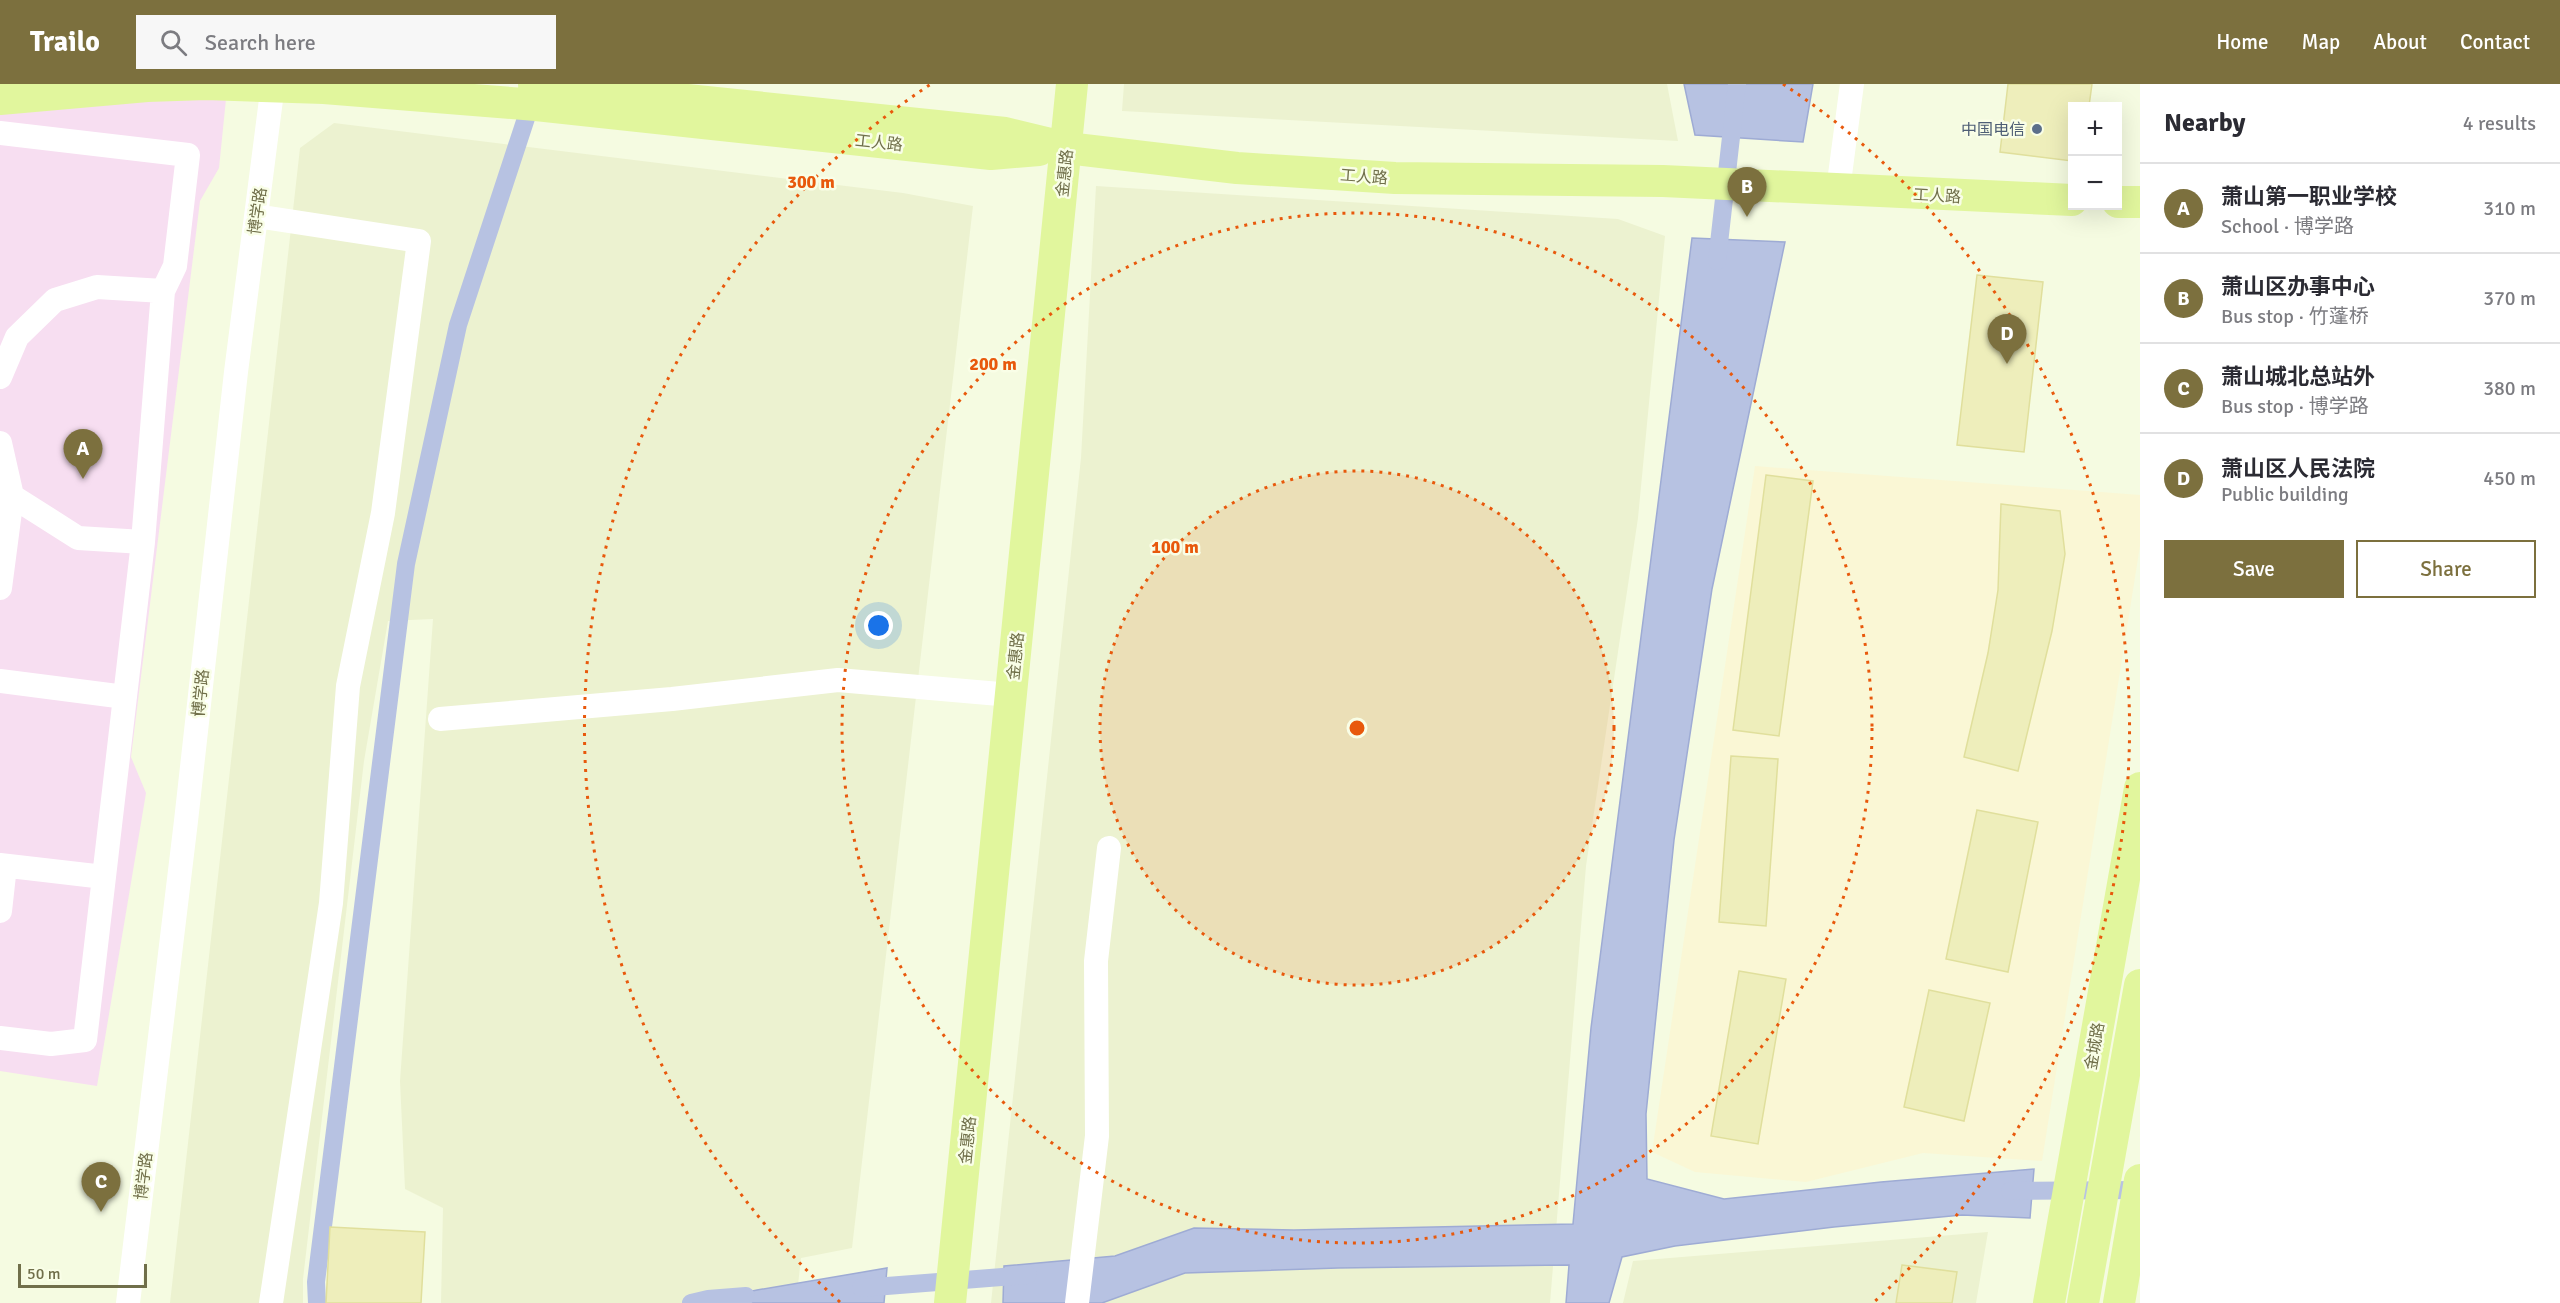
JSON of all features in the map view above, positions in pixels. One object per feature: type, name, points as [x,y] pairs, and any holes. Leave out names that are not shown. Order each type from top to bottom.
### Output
[{"type":"main road","points":[[0,99],[147,86],[206,84],[324,88],[536,105],[692,111]]},
{"type":"main road","points":[[534,84],[692,111]]},
{"type":"main road","points":[[720,84],[822,125]]},
{"type":"main road","name":"金惠路","points":[[950,1303],[1072,84]]},
{"type":"main road","points":[[3,124],[151,92],[273,89],[501,119],[733,142],[822,125]]},
{"type":"main road","name":"工人路","points":[[692,111],[822,125],[1005,133],[1067,148],[1237,168],[1395,178],[1663,181],[2068,200]]},
{"type":"main road","points":[[2122,202],[2140,202]]},
{"type":"main road","name":"金城路","points":[[2050,1300],[2140,788]]},
{"type":"main road","points":[[2083,1303],[2140,985]]},
{"type":"main road","points":[[2119,1303],[2140,1180]]},
{"type":"street","points":[[0,1038],[51,1044],[85,1040],[143,542],[163,291],[175,266],[188,155],[3,124],[19,84]]},
{"type":"street","points":[[1838,190],[1852,84]]},
{"type":"street","name":"博学路","points":[[128,1303],[186,821],[236,372],[273,89]]},
{"type":"street","points":[[256,216],[419,241],[383,513],[348,686],[331,903],[271,1303]]},
{"type":"street","points":[[0,377],[16,337],[55,300],[97,287],[163,291]]},
{"type":"street","points":[[0,443],[12,496],[0,588]]},
{"type":"street","points":[[12,496],[78,538],[143,542]]},
{"type":"street","points":[[440,719],[672,699],[838,680],[1011,695]]},
{"type":"street","points":[[0,681],[125,697]]},
{"type":"street","points":[[1077,1303],[1097,1136],[1096,961],[1109,848]]},
{"type":"street","points":[[0,911],[3,865],[104,877]]},
{"type":"shaded area","points":[[0,84],[226,99],[219,168],[200,201],[131,757],[146,793],[97,1086],[0,1071]]},
{"type":"shaded area","points":[[1124,84],[1667,84],[1678,141],[1122,111]]},
{"type":"shaded area","points":[[334,123],[903,193],[973,206],[852,1248],[801,1258],[796,1303],[441,1303],[443,1208],[405,1189],[400,1081],[433,619],[388,621],[364,761],[303,1279],[303,1303],[170,1303],[300,148]]},
{"type":"shaded area","points":[[1096,186],[1618,219],[1665,236],[1638,518],[1586,866],[1550,1303],[991,1303],[1081,458]]},
{"type":"shaded area","points":[[1755,466],[2140,495],[2140,546],[2042,1161],[1923,1153],[1806,1182],[1695,1172],[1652,1152]]},
{"type":"shaded area","points":[[1988,1232],[1976,1303],[1623,1303],[1633,1261]]},
{"type":"water","points":[[1684,84],[1813,84],[1803,142],[1695,135]]},
{"type":"water","points":[[1692,238],[1785,242],[1712,589],[1674,840],[1646,1114],[1647,1179],[1724,1199],[2034,1169],[2030,1218],[1962,1215],[1834,1227],[1675,1246],[1622,1257],[1609,1303],[1566,1303],[1569,1265],[1338,1268],[1185,1273],[1102,1303],[1003,1303],[1004,1266],[1115,1256],[1194,1228],[1294,1230],[1573,1224],[1591,1028]]},
{"type":"water","points":[[887,1268],[884,1303],[697,1303],[757,1290]]},
{"type":"building","name":"中国电信","points":[[2008,84],[2092,84],[2090,102],[2068,102],[2068,160],[2000,152]]},
{"type":"building","points":[[1977,275],[2043,282],[2024,452],[1957,445]]},
{"type":"building","points":[[1766,475],[1813,481],[1779,736],[1733,730]]},
{"type":"building","points":[[2001,504],[2060,511],[2065,554],[2052,631],[2018,771],[1964,757],[1988,653],[1998,590]]},
{"type":"building","points":[[1731,756],[1778,759],[1766,926],[1719,922]]},
{"type":"building","points":[[1977,810],[2038,822],[2008,972],[1946,959]]},
{"type":"building","points":[[1739,971],[1786,979],[1758,1144],[1711,1136]]},
{"type":"building","points":[[1929,990],[1990,1003],[1964,1121],[1904,1107]]},
{"type":"building","points":[[330,1227],[425,1232],[421,1303],[326,1303]]},
{"type":"building","points":[[1902,1265],[1957,1272],[1952,1303],[1896,1303]]},
{"type":"waterway","points":[[1717,261],[1737,84]]},
{"type":"waterway","points":[[317,1303],[316,1282],[406,564],[458,325],[533,97]]},
{"type":"waterway","points":[[2010,1191],[2140,1190]]},
{"type":"waterway","points":[[861,1288],[1028,1275]]},
{"type":"waterway","points":[[691,1303],[708,1299],[746,1296]]},
{"type":"place","name":"中国电信","points":[[2037,129]]},
{"type":"place","name":"萧山区办事中心","points":[[1747,217]]},
{"type":"place","name":"萧山区人民法院","points":[[2007,364]]},
{"type":"place","name":"萧山第一职业学校","points":[[83,479]]},
{"type":"place","name":"萧山城北总站外","points":[[101,1212]]}]
